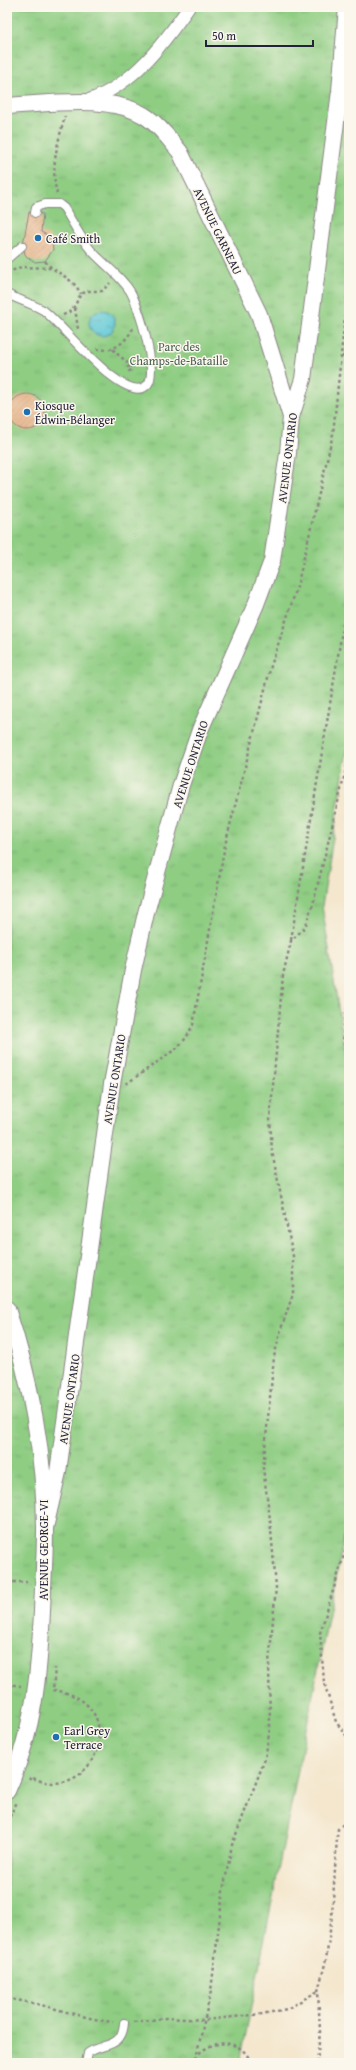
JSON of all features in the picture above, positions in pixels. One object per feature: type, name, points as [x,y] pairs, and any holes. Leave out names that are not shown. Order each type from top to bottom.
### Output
[{"type":"street","name":"AVENUE GARNEAU","points":[[7,106],[76,102],[103,96],[129,78],[155,52],[190,7]]},
{"type":"street","name":"AVENUE ONTARIO","points":[[45,1528],[58,1472],[112,1084],[134,963],[181,784],[200,730],[256,604],[272,561],[288,453],[290,418],[303,379],[340,91],[347,7]]},
{"type":"street","name":"AVENUE GARNEAU","points":[[76,102],[121,107],[148,118],[164,132],[180,152],[259,314],[290,418]]},
{"type":"street","name":"AVENUE GEORGE-VI","points":[[7,1309],[20,1347],[38,1441],[45,1528],[41,1639],[35,1704],[14,1793]]},
{"type":"street","points":[[38,1441],[63,1439]]},
{"type":"lane","points":[[7,294],[44,310],[76,343],[117,381],[127,387],[137,390],[148,384],[151,377],[152,368],[136,305],[129,290],[90,249],[64,208],[59,204],[45,204],[36,207],[35,213]]},
{"type":"lane","points":[[7,259],[22,246]]},
{"type":"lane","points":[[86,2063],[88,2053],[94,2048],[108,2046],[117,2040],[123,2032],[124,2023]]},
{"type":"path","points":[[59,204],[54,185],[55,153],[76,102]]},
{"type":"path","points":[[45,260],[51,268],[70,278],[82,294]]},
{"type":"path","points":[[7,273],[21,267],[51,268]]},
{"type":"path","points":[[48,315],[61,316],[69,313],[75,308],[82,294],[88,291],[102,291],[107,288],[114,273]]},
{"type":"path","points":[[112,1084],[124,1085],[128,1083],[143,1070],[177,1048],[186,1038],[193,1025],[225,845],[271,666],[297,587],[333,434],[349,277]]},
{"type":"path","points":[[93,348],[102,350],[113,349],[130,334],[136,323],[136,305]]},
{"type":"path","points":[[75,308],[80,335]]},
{"type":"path","points":[[113,349],[120,358],[127,362],[130,366]]},
{"type":"path","points":[[342,354],[349,376]]},
{"type":"path","points":[[192,2063],[205,2020],[211,1991],[223,1891],[232,1845],[265,1759],[270,1728],[269,1663],[276,1587],[270,1519],[263,1468],[274,1357],[292,1294],[293,1256],[272,1151],[270,1120],[283,975],[291,941],[349,590]]},
{"type":"path","points":[[291,941],[305,927],[313,904],[349,757]]},
{"type":"path","points":[[347,763],[349,768]]},
{"type":"path","points":[[349,1001],[343,1023],[343,1049],[349,1062]]},
{"type":"path","points":[[349,1539],[320,1633],[324,1682],[336,1722],[349,1739]]},
{"type":"path","points":[[7,1582],[27,1582]]},
{"type":"path","points":[[27,1783],[31,1777],[45,1782],[57,1782],[74,1778],[90,1765],[97,1752],[100,1734],[96,1716],[81,1699],[62,1691],[54,1690],[55,1660]]},
{"type":"path","points":[[7,1684],[21,1686]]},
{"type":"path","points":[[74,1743],[97,1752]]},
{"type":"path","points":[[7,1822],[14,1793]]},
{"type":"path","points":[[317,2063],[320,2032],[318,1991],[326,1960],[332,1916],[338,1829],[349,1819]]},
{"type":"path","points":[[7,1999],[33,2003],[63,2013],[99,2021],[124,2023],[166,2018],[205,2020],[239,2018],[287,2009],[318,1991]]},
{"type":"path","points":[[196,2053],[207,2046],[222,2043],[241,2049],[251,2063]]},
{"type":"green space","name":"Parc des Champs-de-Bataille","points":[[7,7],[349,7],[349,738],[322,906],[349,1075],[349,1512],[240,2063],[7,2063]]},
{"type":"water","points":[[102,310],[111,314],[115,323],[111,332],[102,336],[93,332],[89,323],[93,314]]},
{"type":"building","name":"Café Smith","points":[[29,212],[43,214],[41,232],[49,236],[52,240],[53,250],[45,261],[35,262],[25,254],[23,244]]},
{"type":"building","name":"Kiosque Édwin-Bélanger","points":[[31,394],[40,399],[44,405],[44,419],[40,425],[31,430],[23,430],[14,425],[10,419],[9,408],[14,399],[20,395]]},
{"type":"place","name":"Café Smith","points":[[38,238]]},
{"type":"place","name":"Kiosque Édwin-Bélanger","points":[[27,412]]},
{"type":"place","name":"Earl Grey Terrace","points":[[56,1737]]}]
